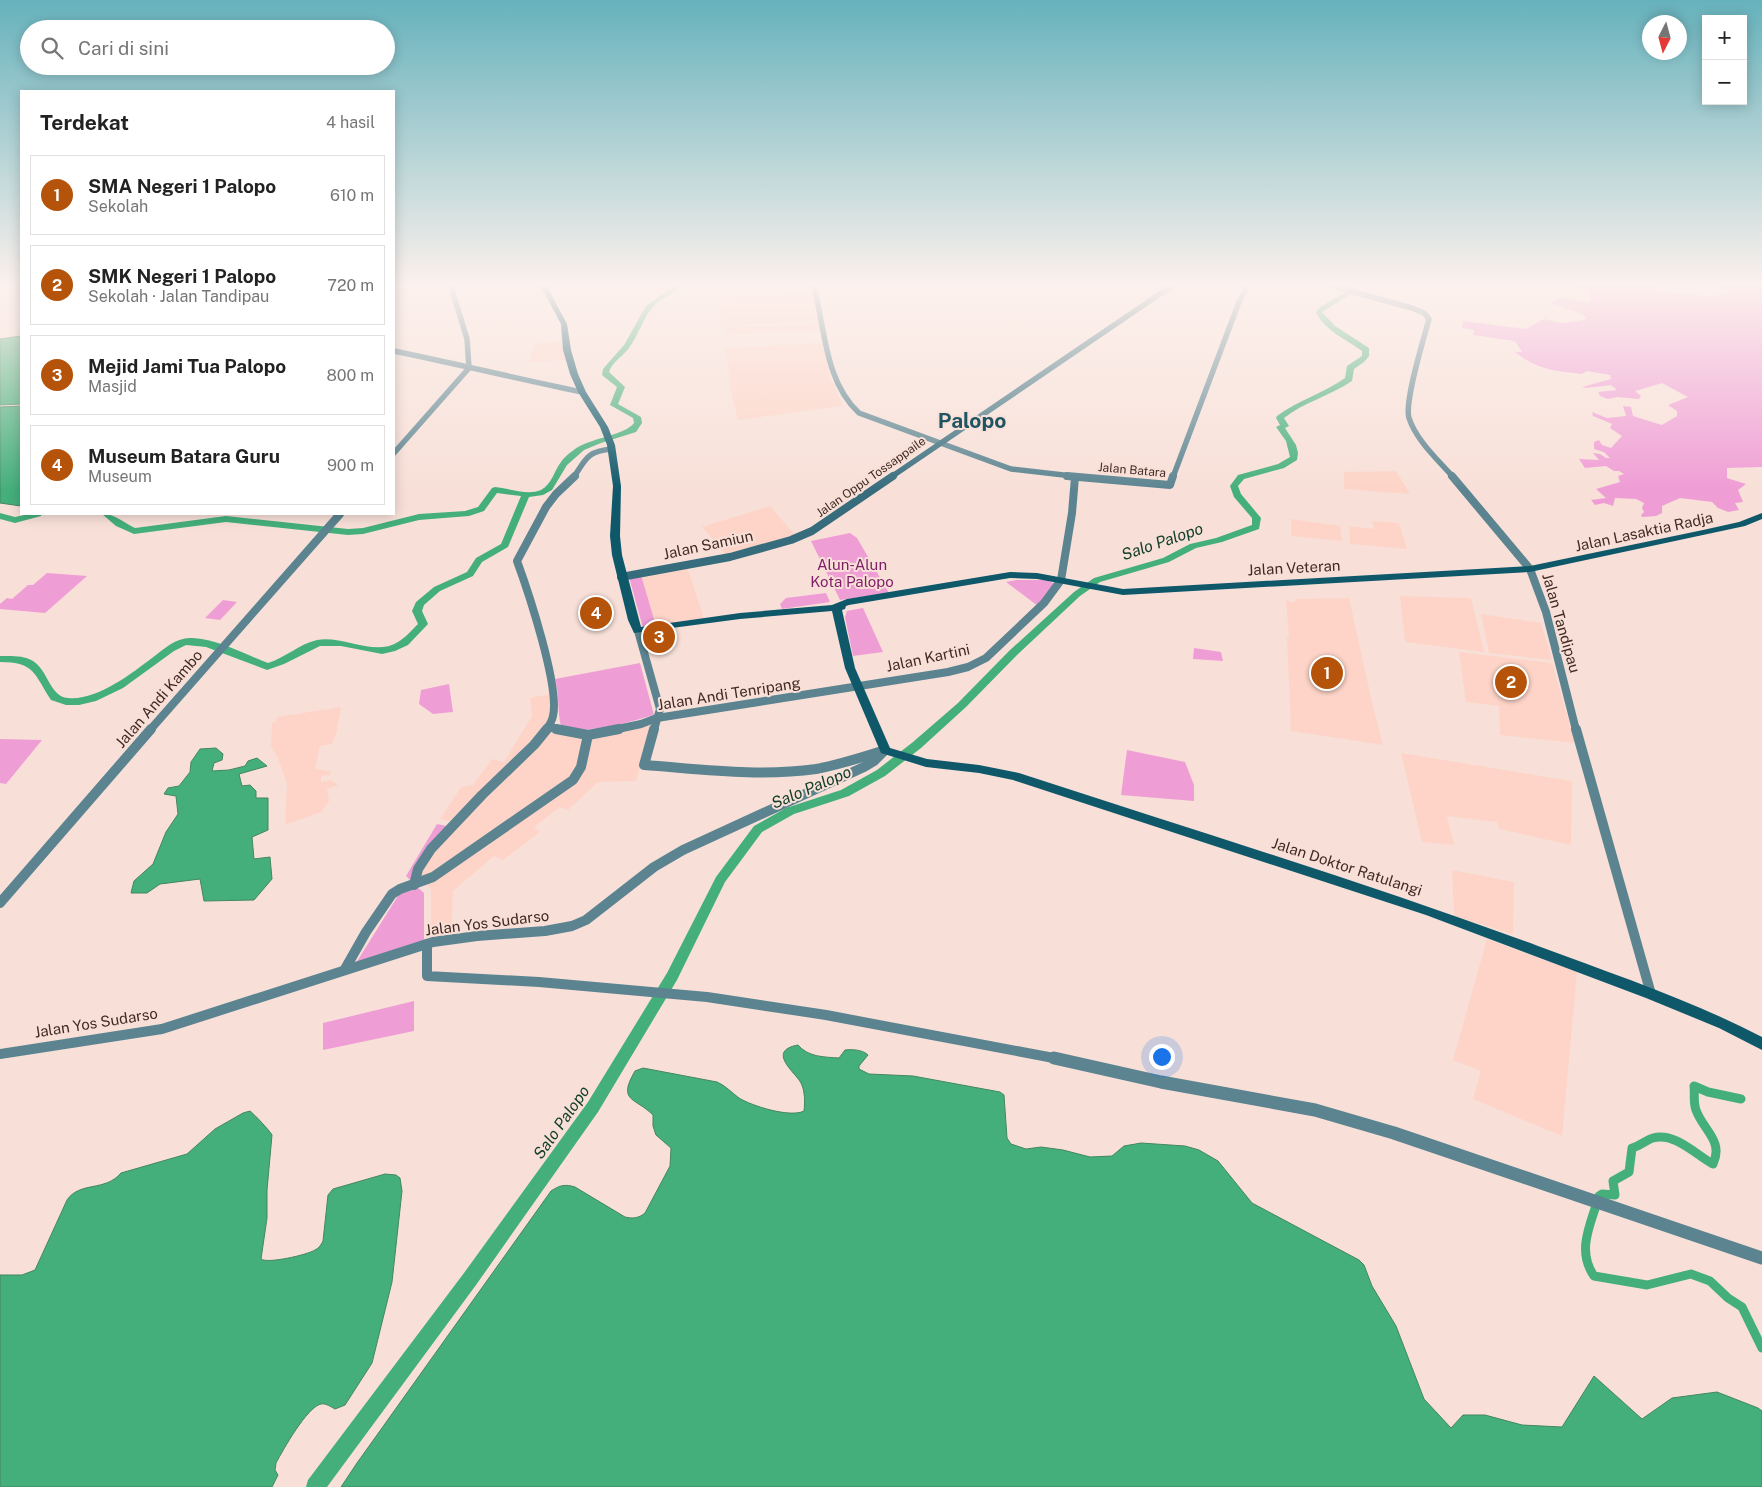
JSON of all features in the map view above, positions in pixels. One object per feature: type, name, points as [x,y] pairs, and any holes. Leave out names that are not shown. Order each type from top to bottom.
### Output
[{"type":"highway","points":[[568,352],[582,392],[610,440],[617,486],[616,544],[621,577],[638,631]]},
{"type":"highway","name":"Jalan Lasaktia Radja","points":[[1530,570],[1742,524],[1762,516]]},
{"type":"highway","name":"Jalan Veteran","points":[[638,631],[740,616],[778,614],[836,606],[847,602],[1008,579],[1049,578],[1123,592],[1530,570]]},
{"type":"highway","points":[[836,606],[844,646],[856,685],[888,751]]},
{"type":"highway","name":"Jalan Doktor Ratulangi","points":[[888,751],[934,764],[994,771],[1022,778],[1431,912],[1652,994],[1724,1024],[1762,1044]]},
{"type":"main road","name":"Jalan Oppu Tossappaile","points":[[800,536],[820,526],[1072,352]]},
{"type":"main road","name":"Jalan Samiun","points":[[621,577],[730,557],[800,536]]},
{"type":"street","points":[[401,352],[582,392]]},
{"type":"street","points":[[395,452],[469,368],[467,352]]},
{"type":"street","points":[[829,352],[836,382],[852,408]]},
{"type":"street","name":"Jalan Batara","points":[[852,408],[869,418],[1011,469],[1075,477],[1170,485],[1221,352]]},
{"type":"street","name":"Jalan Tandipau","points":[[1421,352],[1407,412],[1409,420],[1432,452],[1480,507],[1530,570],[1546,612],[1557,663],[1589,779],[1652,994]]},
{"type":"street","points":[[414,884],[414,877],[427,853],[535,743],[548,727],[554,715],[549,677],[517,560],[546,507],[556,494],[573,479],[587,456],[610,440]]},
{"type":"street","points":[[1061,580],[1072,513],[1075,477]]},
{"type":"street","name":"Jalan Andi Kambo","points":[[0,903],[339,515]]},
{"type":"street","name":"Jalan Kartini","points":[[856,685],[952,671],[979,662],[986,658],[1044,603],[1061,580]]},
{"type":"street","points":[[638,631],[660,709],[644,765],[732,770],[805,770],[888,751]]},
{"type":"street","name":"Jalan Andi Tenripang","points":[[548,727],[588,736],[641,724],[657,718],[838,690],[856,685]]},
{"type":"street","points":[[345,969],[366,932],[392,894],[400,889],[433,877],[573,780],[581,767],[588,736]]},
{"type":"street","name":"Jalan Yos Sudarso","points":[[0,1054],[162,1028],[427,944],[477,936],[545,931],[579,923],[654,867],[683,850],[864,767],[888,751]]},
{"type":"street","points":[[427,944],[427,976],[539,982],[728,1000],[855,1020],[1046,1056],[1161,1082],[1315,1110],[1394,1132],[1762,1258]]},
{"type":"shaded area","points":[[0,352],[20,352],[20,404],[0,405]]},
{"type":"shaded area","points":[[532,352],[566,352],[567,360],[530,362]]},
{"type":"shaded area","points":[[726,352],[824,352],[829,374],[843,406],[738,420],[733,401]]},
{"type":"shaded area","points":[[20,406],[20,506],[0,503],[0,407]]},
{"type":"shaded area","points":[[1396,471],[1410,494],[1344,489],[1344,472]]},
{"type":"shaded area","points":[[770,506],[795,535],[726,555],[702,527]]},
{"type":"shaded area","points":[[1291,519],[1340,526],[1342,541],[1291,536]]},
{"type":"shaded area","points":[[1372,521],[1399,523],[1407,549],[1350,544],[1349,526],[1374,529]]},
{"type":"shaded area","points":[[687,567],[704,618],[656,626],[641,575]]},
{"type":"shaded area","points":[[1400,596],[1471,598],[1484,652],[1405,642]]},
{"type":"shaded area","points":[[1349,598],[1383,745],[1291,731],[1287,637],[1289,637],[1286,601],[1295,602],[1295,599]]},
{"type":"shaded area","points":[[1481,614],[1541,623],[1552,660],[1489,653]]},
{"type":"shaded area","points":[[1459,652],[1552,663],[1575,743],[1500,735],[1499,706],[1466,702]]},
{"type":"shaded area","points":[[555,693],[557,715],[553,725],[582,733],[653,722],[636,781],[598,782],[568,810],[560,807],[534,827],[540,832],[503,860],[494,856],[453,891],[451,935],[431,938],[431,889],[420,877],[428,858],[458,823],[440,819],[461,787],[473,785],[492,759],[504,762],[532,716],[530,698]]},
{"type":"shaded area","points":[[341,707],[336,735],[332,744],[320,746],[315,769],[331,771],[330,775],[321,776],[321,782],[332,780],[338,785],[327,789],[329,801],[321,812],[285,825],[287,783],[278,758],[271,746],[272,723],[276,721],[277,717]]},
{"type":"shaded area","points":[[216,748],[223,754],[222,760],[214,763],[212,771],[229,770],[245,766],[248,761],[257,758],[267,766],[239,774],[242,786],[250,785],[256,791],[256,798],[268,798],[268,830],[252,837],[254,859],[270,857],[272,879],[254,900],[204,901],[200,879],[160,884],[147,893],[131,893],[134,881],[153,864],[166,832],[178,814],[176,796],[164,794],[168,788],[179,786],[190,772],[191,762],[200,749]]},
{"type":"shaded area","points":[[1401,753],[1572,781],[1571,845],[1499,829],[1497,822],[1447,816],[1454,845],[1422,842]]},
{"type":"shaded area","points":[[1452,870],[1514,882],[1513,934],[1454,916]]},
{"type":"shaded area","points":[[1487,939],[1577,972],[1562,1136],[1473,1099],[1481,1071],[1453,1060]]},
{"type":"shaded area","points":[[798,1045],[807,1052],[817,1056],[839,1058],[845,1050],[863,1052],[868,1055],[859,1066],[859,1069],[869,1074],[913,1076],[1000,1092],[1004,1095],[1007,1138],[1011,1144],[1026,1149],[1041,1147],[1090,1157],[1112,1156],[1124,1146],[1141,1143],[1185,1146],[1199,1150],[1218,1161],[1252,1203],[1359,1260],[1364,1265],[1372,1286],[1396,1326],[1424,1399],[1451,1428],[1463,1415],[1485,1415],[1522,1425],[1562,1427],[1594,1376],[1642,1419],[1672,1398],[1717,1392],[1762,1411],[1762,1487],[341,1487],[551,1191],[565,1185],[571,1186],[625,1217],[636,1218],[645,1213],[670,1166],[671,1148],[656,1135],[653,1126],[653,1115],[630,1098],[628,1094],[630,1081],[635,1071],[643,1068],[717,1082],[739,1098],[753,1104],[781,1112],[798,1113],[804,1111],[803,1089],[783,1057],[784,1052],[789,1048]]},
{"type":"shaded area","points":[[250,1111],[272,1135],[267,1190],[267,1218],[261,1259],[287,1258],[311,1252],[319,1247],[323,1241],[328,1195],[333,1189],[385,1174],[396,1175],[400,1178],[402,1191],[392,1282],[372,1363],[345,1405],[335,1409],[321,1404],[309,1413],[276,1463],[275,1470],[278,1475],[272,1487],[0,1487],[0,1275],[22,1275],[35,1270],[67,1200],[72,1194],[79,1190],[108,1183],[121,1173],[187,1154],[215,1129]]},
{"type":"green space","points":[[1516,352],[1762,352],[1762,467],[1727,468],[1727,478],[1746,484],[1738,490],[1743,502],[1735,503],[1739,510],[1728,512],[1718,508],[1712,502],[1680,498],[1662,506],[1662,513],[1656,516],[1642,517],[1644,503],[1636,499],[1615,498],[1613,506],[1604,503],[1595,505],[1591,500],[1606,498],[1596,489],[1620,482],[1618,476],[1624,474],[1606,466],[1585,468],[1579,459],[1599,460],[1593,453],[1610,458],[1604,452],[1594,449],[1594,442],[1599,440],[1602,445],[1611,448],[1622,436],[1610,428],[1612,424],[1593,416],[1592,412],[1607,418],[1626,416],[1623,406],[1631,407],[1633,416],[1662,425],[1677,416],[1677,411],[1668,405],[1688,397],[1662,383],[1635,391],[1641,396],[1639,399],[1617,397],[1608,399],[1600,396],[1598,392],[1617,390],[1611,385],[1582,387],[1611,379],[1610,375],[1587,371],[1582,374],[1547,369]]},
{"type":"green space","name":"Alun-Alun Kota Palopo","points":[[850,533],[857,538],[889,593],[840,600],[811,541]]},
{"type":"green space","points":[[47,573],[87,576],[45,613],[0,609],[0,604],[7,598],[12,599],[28,585],[33,585]]},
{"type":"green space","points":[[641,575],[656,626],[643,628],[629,577]]},
{"type":"green space","points":[[1016,580],[1047,580],[1055,584],[1038,606],[1006,582]]},
{"type":"green space","points":[[826,593],[830,602],[782,609],[780,604],[786,598]]},
{"type":"green space","points":[[223,600],[237,602],[220,620],[205,618]]},
{"type":"green space","points":[[863,608],[883,652],[853,656],[845,617],[847,611]]},
{"type":"green space","points":[[1194,648],[1221,652],[1223,661],[1193,659]]},
{"type":"green space","points":[[640,663],[654,715],[618,725],[584,730],[561,726],[555,679]]},
{"type":"green space","points":[[449,684],[453,712],[433,714],[419,704],[421,690]]},
{"type":"green space","points":[[0,739],[42,740],[6,784],[0,783]]},
{"type":"green space","points":[[1127,750],[1185,762],[1194,785],[1194,801],[1121,795]]},
{"type":"green space","points":[[437,824],[451,827],[411,881],[406,876]]},
{"type":"green space","points":[[416,886],[424,893],[424,943],[356,963],[401,891]]},
{"type":"green space","points":[[414,1001],[414,1031],[323,1050],[323,1023]]},
{"type":"waterway","points":[[107,515],[119,524],[134,531],[226,519],[348,532],[363,531],[419,517],[466,514],[481,509],[495,490],[527,494],[539,493],[549,489],[567,460],[582,448],[633,430],[638,423],[637,417],[614,405],[621,387],[605,373],[611,362],[622,352]]},
{"type":"waterway","name":"Salo Palopo","points":[[315,1487],[470,1279],[593,1107],[672,976],[720,880],[758,829],[790,811],[845,793],[881,773],[917,745],[962,705],[1013,653],[1077,594],[1097,580],[1166,560],[1193,546],[1219,540],[1256,527],[1257,518],[1237,495],[1234,486],[1241,477],[1281,466],[1294,458],[1292,445],[1280,427],[1285,426],[1280,418],[1296,407],[1332,390],[1349,379],[1350,368],[1361,361],[1366,352]]},
{"type":"waterway","points":[[0,659],[22,660],[30,663],[40,673],[55,698],[66,702],[79,702],[119,685],[143,670],[170,649],[185,642],[209,644],[267,667],[319,643],[341,643],[382,651],[391,649],[404,643],[423,624],[417,611],[419,604],[437,589],[470,574],[479,560],[505,545],[526,494]]},
{"type":"waterway","points":[[0,516],[15,520],[34,515]]},
{"type":"waterway","points":[[1741,1099],[1708,1092],[1694,1086],[1696,1110],[1716,1149],[1713,1164],[1685,1145],[1669,1138],[1653,1138],[1632,1148],[1629,1172],[1613,1181],[1615,1195],[1602,1194],[1599,1196],[1589,1227],[1586,1256],[1594,1276],[1647,1285],[1691,1274],[1710,1281],[1728,1298],[1742,1307],[1762,1348]]},
{"type":"place","name":"Museum Batara Guru","points":[[596,613]]},
{"type":"place","name":"Mejid Jami Tua Palopo","points":[[659,637]]},
{"type":"place","name":"SMA Negeri 1 Palopo","points":[[1327,673]]},
{"type":"place","name":"SMK Negeri 1 Palopo","points":[[1511,682]]},
{"type":"district","name":"Palopo","points":[[972,421]]}]
